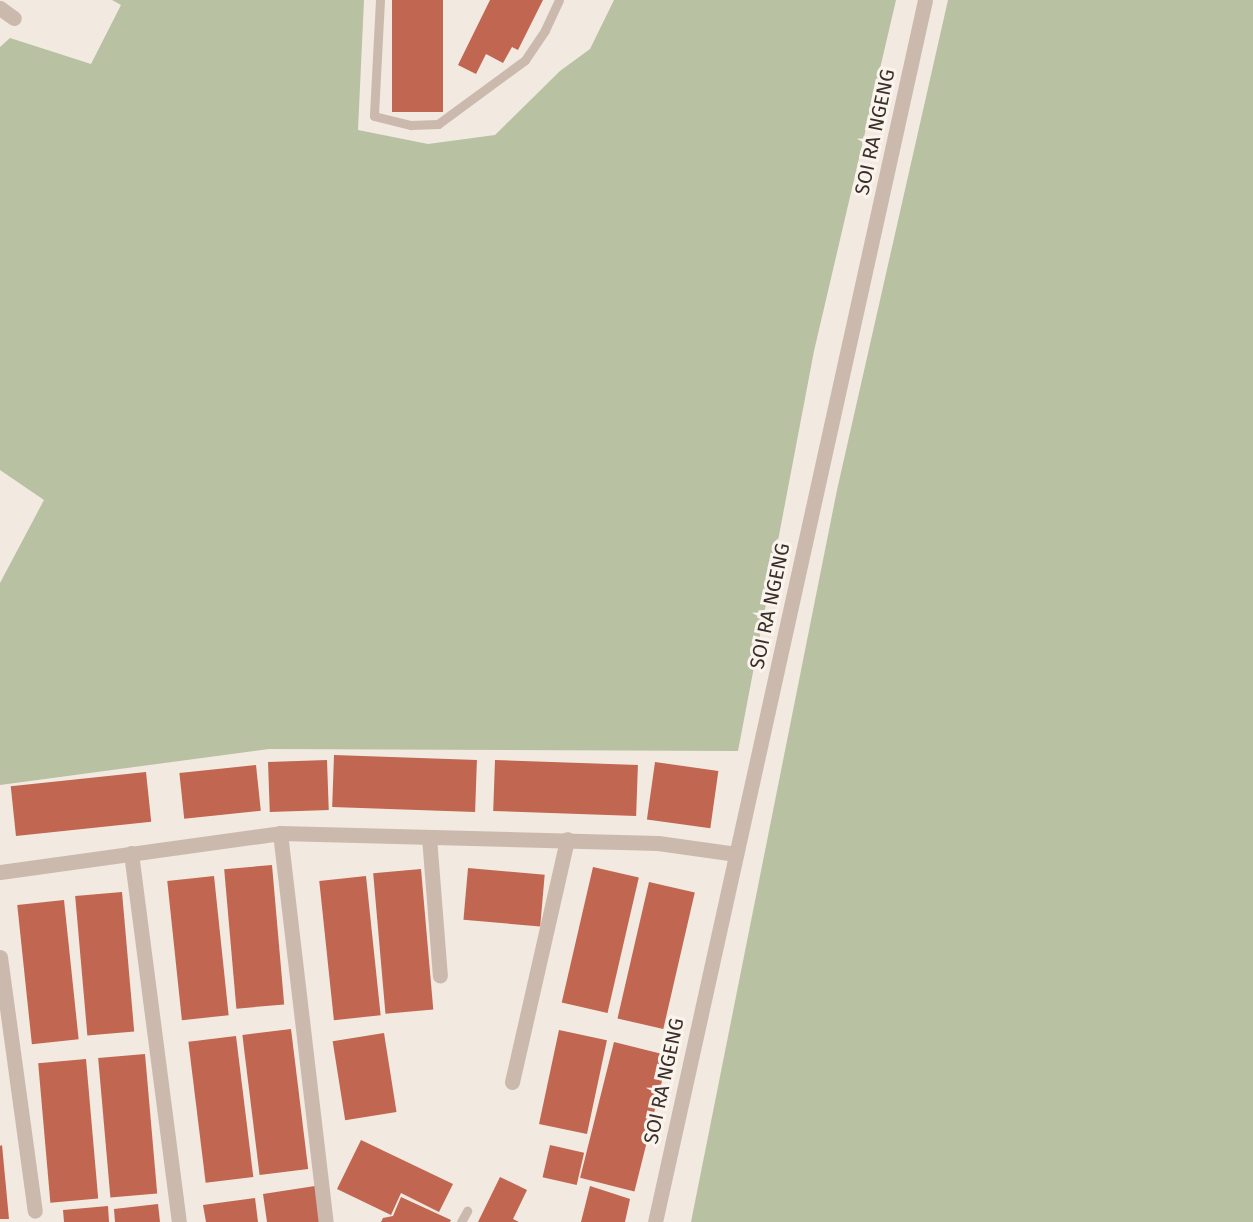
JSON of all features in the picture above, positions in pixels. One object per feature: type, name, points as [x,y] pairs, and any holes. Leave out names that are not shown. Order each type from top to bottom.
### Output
[{"type":"street","name":"SOI RA NGENG","points":[[655,1222],[925,0]]},
{"type":"street","points":[[0,8],[14,18]]},
{"type":"street","points":[[0,872],[280,833],[658,843],[736,854]]},
{"type":"street","points":[[280,833],[326,1222]]},
{"type":"street","points":[[429,837],[440,976]]},
{"type":"street","points":[[512,1082],[567,839]]},
{"type":"street","points":[[131,853],[178,1222]]},
{"type":"street","points":[[0,957],[35,1211]]},
{"type":"lane","points":[[380,0],[374,116],[411,125],[438,124],[525,60],[545,30],[559,0]]},
{"type":"lane","points":[[461,1222],[467,1211]]},
{"type":"green space","points":[[112,0],[364,0],[358,130],[428,144],[495,135],[560,71],[590,49],[614,0],[896,0],[814,351],[738,751],[269,749],[0,785],[0,583],[44,500],[0,470],[0,47],[10,38],[91,64],[121,5]]},
{"type":"green space","points":[[948,0],[1253,0],[1253,1222],[691,1222],[837,490]]},
{"type":"building","points":[[392,0],[443,0],[443,112],[392,112]]},
{"type":"building","points":[[490,0],[543,0],[518,50],[512,47],[503,63],[486,54],[476,74],[458,65]]},
{"type":"building","points":[[334,755],[477,760],[475,812],[332,807]]},
{"type":"building","points":[[327,760],[329,810],[270,812],[268,762]]},
{"type":"building","points":[[495,760],[638,765],[636,816],[493,811]]},
{"type":"building","points":[[655,762],[718,771],[710,828],[647,819]]},
{"type":"building","points":[[256,765],[261,811],[184,819],[179,773]]},
{"type":"building","points":[[146,772],[151,822],[16,836],[11,786]]},
{"type":"building","points":[[272,865],[284,1004],[236,1009],[224,869]]},
{"type":"building","points":[[593,867],[639,878],[608,1013],[562,1002]]},
{"type":"building","points":[[468,868],[545,875],[540,927],[463,920]]},
{"type":"building","points":[[421,869],[433,1009],[385,1014],[373,873]]},
{"type":"building","points":[[214,876],[229,1015],[182,1020],[167,881]]},
{"type":"building","points":[[366,876],[381,1015],[334,1020],[319,881]]},
{"type":"building","points":[[649,882],[695,893],[663,1029],[618,1018]]},
{"type":"building","points":[[122,892],[134,1031],[87,1036],[75,896]]},
{"type":"building","points":[[64,900],[79,1039],[32,1044],[17,905]]},
{"type":"building","points":[[291,1029],[308,1169],[260,1175],[242,1035]]},
{"type":"building","points":[[559,1030],[607,1040],[587,1134],[539,1124]]},
{"type":"building","points":[[384,1033],[397,1112],[345,1120],[333,1041]]},
{"type":"building","points":[[236,1036],[253,1177],[206,1183],[188,1042]]},
{"type":"building","points":[[614,1042],[668,1056],[634,1191],[580,1178]]},
{"type":"building","points":[[145,1054],[157,1193],[110,1198],[98,1058]]},
{"type":"building","points":[[86,1059],[98,1198],[50,1203],[38,1063]]},
{"type":"building","points":[[361,1140],[453,1184],[439,1212],[401,1193],[391,1215],[337,1189]]},
{"type":"building","points":[[2,1145],[9,1219],[0,1219],[0,1146]]},
{"type":"building","points":[[550,1145],[584,1153],[577,1185],[543,1177]]},
{"type":"building","points":[[500,1177],[527,1190],[513,1219],[519,1222],[478,1222]]},
{"type":"building","points":[[315,1186],[320,1222],[267,1222],[263,1194]]},
{"type":"building","points":[[590,1186],[630,1199],[625,1222],[581,1222]]},
{"type":"building","points":[[401,1197],[451,1220],[450,1222],[381,1222],[383,1218],[393,1216]]},
{"type":"building","points":[[255,1198],[258,1222],[206,1222],[203,1205]]},
{"type":"building","points":[[158,1204],[160,1222],[115,1222],[114,1209]]},
{"type":"building","points":[[108,1206],[109,1222],[64,1222],[63,1210]]}]
